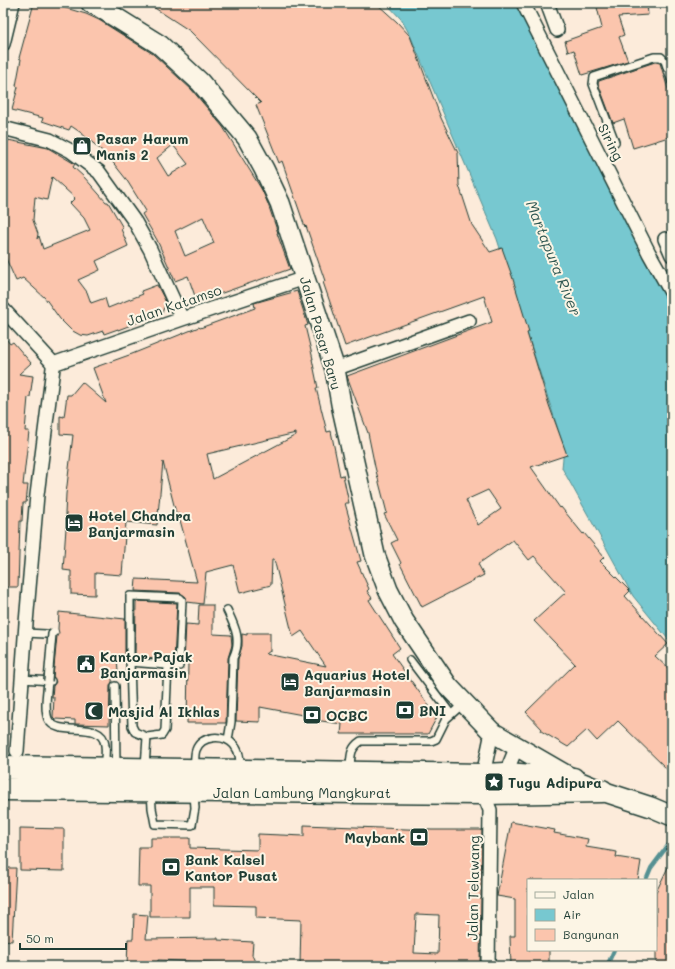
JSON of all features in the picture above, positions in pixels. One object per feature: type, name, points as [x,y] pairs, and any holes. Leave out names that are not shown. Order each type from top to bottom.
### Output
[{"type":"highway","name":"Jalan Lambung Mangkurat","points":[[11,767],[145,770],[194,781],[602,791]]},
{"type":"highway","name":"Jalan Lambung Mangkurat","points":[[3,789],[151,791],[240,771],[350,773],[492,789],[573,779]]},
{"type":"street","points":[[3,44],[13,3]]},
{"type":"street","name":"Jalan Pasar Baru","points":[[91,3],[160,45],[200,82],[247,138],[264,169],[280,203],[335,369],[341,404],[375,555],[385,583],[404,621],[448,686],[458,708],[492,732],[573,779],[672,816]]},
{"type":"street","name":"Siring","points":[[523,3],[649,253],[672,294]]},
{"type":"street","points":[[547,3],[558,30]]},
{"type":"street","points":[[3,128],[50,140],[71,151],[99,172],[135,222],[150,249],[182,319]]},
{"type":"street","points":[[665,239],[672,255]]},
{"type":"street","name":"Jalan Katamso","points":[[53,364],[305,278]]},
{"type":"street","points":[[3,309],[53,364],[37,495],[22,679],[11,767],[27,790]]},
{"type":"street","points":[[335,369],[469,321]]},
{"type":"street","points":[[492,732],[492,789]]},
{"type":"street","points":[[492,789],[516,746]]},
{"type":"street","name":"Jalan Telawang","points":[[488,966],[492,789]]},
{"type":"lane","points":[[615,142],[593,84],[594,77],[661,56],[665,61],[672,82]]},
{"type":"lane","points":[[130,662],[168,665],[178,666],[182,603],[180,598],[130,596],[130,662],[132,726],[135,732],[147,737],[162,735],[165,730],[168,665]]},
{"type":"lane","points":[[227,610],[233,624],[238,644],[233,658],[231,722],[228,740]]},
{"type":"lane","points":[[56,632],[52,634],[50,681],[46,706],[48,718],[52,724],[57,727],[90,731],[99,734],[104,739],[106,745],[110,769]]},
{"type":"lane","points":[[25,633],[46,634]]},
{"type":"lane","points":[[350,773],[351,752],[354,746],[361,741],[431,741],[436,739],[446,718],[458,708],[410,660]]},
{"type":"lane","points":[[22,679],[50,681]]},
{"type":"lane","points":[[110,769],[115,686]]},
{"type":"lane","points":[[145,770],[147,737]]},
{"type":"lane","points":[[151,791],[155,824],[192,825],[195,808],[195,752],[201,743],[216,737],[228,740],[238,751],[240,758],[240,771]]},
{"type":"water","name":"Martapura River","points":[[386,3],[517,3],[632,234],[672,306],[672,644],[633,596],[562,468],[564,448],[497,239],[410,35],[401,19]]},
{"type":"building","points":[[34,3],[49,3],[86,14],[99,20],[153,54],[192,90],[223,127],[262,190],[290,269],[197,302],[188,276],[175,281],[157,240],[142,214],[146,211],[126,179],[107,155],[71,126],[69,130],[42,121],[43,118],[12,110],[18,87],[16,86],[21,59],[19,58]],"holes":[[[173,145],[188,164],[168,176],[157,158]],[[203,217],[214,243],[185,256],[175,231]]]},
{"type":"building","points":[[147,3],[376,3],[410,36],[441,118],[458,153],[459,185],[472,225],[490,252],[502,248],[529,332],[527,333],[549,405],[567,455],[531,467],[560,508],[561,507],[604,557],[600,561],[630,591],[625,596],[668,644],[655,656],[672,672],[672,774],[618,721],[597,741],[587,730],[568,747],[541,731],[542,729],[526,712],[575,664],[534,621],[566,592],[534,556],[529,560],[513,540],[478,564],[484,575],[422,607],[391,543],[397,540],[384,514],[387,513],[368,433],[347,376],[492,322],[484,296],[345,346],[323,282],[325,281],[282,161],[279,163],[256,105],[261,103],[190,31]],"holes":[[[488,490],[501,509],[478,525],[466,500]]]},
{"type":"building","points":[[596,3],[647,3],[648,15],[618,17],[624,35],[619,37],[628,61],[582,75],[574,50],[568,52],[565,41],[602,28]]},
{"type":"building","points":[[655,62],[660,63],[672,102],[672,136],[633,148],[624,119],[613,123],[598,83],[599,81]]},
{"type":"building","points":[[8,140],[48,148],[75,164],[73,167],[106,202],[108,202],[123,228],[121,229],[128,246],[96,261],[100,270],[78,280],[87,292],[91,303],[105,298],[108,308],[143,294],[141,291],[157,285],[166,302],[162,313],[104,334],[103,331],[88,336],[80,335],[71,330],[60,319],[45,298],[23,278],[16,281],[3,252],[3,168]],"holes":[[[52,177],[75,198],[70,203],[84,218],[90,230],[43,249],[39,236],[37,239],[38,234],[33,220],[35,197],[47,200]]]},
{"type":"building","points":[[297,291],[308,325],[305,326],[313,359],[318,388],[316,388],[327,432],[331,431],[340,476],[343,475],[349,503],[345,503],[361,561],[357,562],[369,589],[367,591],[372,598],[369,600],[400,648],[392,654],[437,717],[428,734],[341,734],[342,724],[308,719],[308,716],[260,707],[260,722],[236,721],[238,659],[242,646],[242,634],[270,633],[270,651],[266,654],[326,666],[302,631],[293,637],[274,559],[272,559],[271,585],[240,593],[233,565],[206,572],[203,604],[187,602],[186,597],[180,593],[135,591],[136,579],[197,582],[178,513],[176,513],[163,462],[157,525],[126,522],[122,575],[95,573],[95,595],[71,594],[71,571],[63,570],[67,514],[65,514],[66,494],[73,435],[60,434],[60,416],[64,417],[67,395],[71,395],[82,382],[106,403],[93,368],[199,327],[200,328],[255,308],[254,303]],"holes":[[[296,433],[296,435],[213,479],[207,454]]]},
{"type":"building","points":[[3,335],[10,344],[13,342],[31,363],[19,374],[33,376],[30,397],[28,397],[25,431],[29,431],[23,485],[28,485],[26,503],[23,503],[22,521],[20,521],[18,587],[3,587]]},
{"type":"building","points":[[136,601],[177,603],[174,661],[135,657]]},
{"type":"building","points":[[199,605],[213,605],[213,634],[231,635],[232,645],[228,658],[226,723],[187,723],[188,662],[184,662],[186,624],[198,625]]},
{"type":"building","name":"Kantor Pajak Banjarmasin","points":[[59,612],[125,619],[125,659],[117,658],[118,672],[113,672],[110,686],[109,725],[75,724],[75,720],[55,719],[53,717],[54,697],[52,697],[53,686],[56,682],[53,677],[57,636],[59,633]]},
{"type":"building","points":[[511,822],[555,830],[554,833],[588,839],[586,847],[617,852],[616,857],[641,861],[638,879],[527,879],[527,951],[549,951],[549,966],[511,966],[510,936],[515,936],[515,899],[497,896]]},
{"type":"building","points":[[304,825],[432,830],[482,830],[480,966],[300,966],[301,920],[256,918],[256,906],[214,905],[214,887],[190,887],[190,917],[150,917],[150,886],[138,886],[139,847],[151,847],[151,838],[190,838],[190,848],[258,850],[258,834],[304,836]],"holes":[[[416,914],[439,915],[438,954],[414,953]]]},
{"type":"building","points":[[20,828],[64,829],[64,871],[20,870]]},
{"type":"building","points":[[672,859],[672,966],[662,966],[656,962],[657,890]]},
{"type":"building","points":[[3,868],[16,868],[12,941],[3,940]]},
{"type":"building","points":[[134,914],[148,915],[146,939],[218,938],[218,940],[253,942],[252,955],[257,966],[230,966],[228,963],[158,960],[158,966],[127,966],[128,939],[133,939]]},
{"type":"waterway","points":[[646,879],[651,868],[672,840]]},
{"type":"waterway","points":[[607,966],[614,951]]},
{"type":"place","name":"Pasar Harum Manis 2","points":[[82,146]]},
{"type":"place","name":"Hotel Chandra Banjarmasin","points":[[74,523]]},
{"type":"place","name":"Kantor Pajak Banjarmasin","points":[[86,664]]},
{"type":"place","name":"Aquarius Hotel Banjarmasin","points":[[290,682]]},
{"type":"place","name":"BNI","points":[[405,710]]},
{"type":"place","name":"Masjid Al Ikhlas","points":[[94,711]]},
{"type":"place","name":"OCBC","points":[[312,715]]},
{"type":"place","name":"Tugu Adipura","points":[[494,782]]},
{"type":"place","name":"Maybank","points":[[419,837]]},
{"type":"place","name":"Bank Kalsel Kantor Pusat","points":[[171,867]]}]
